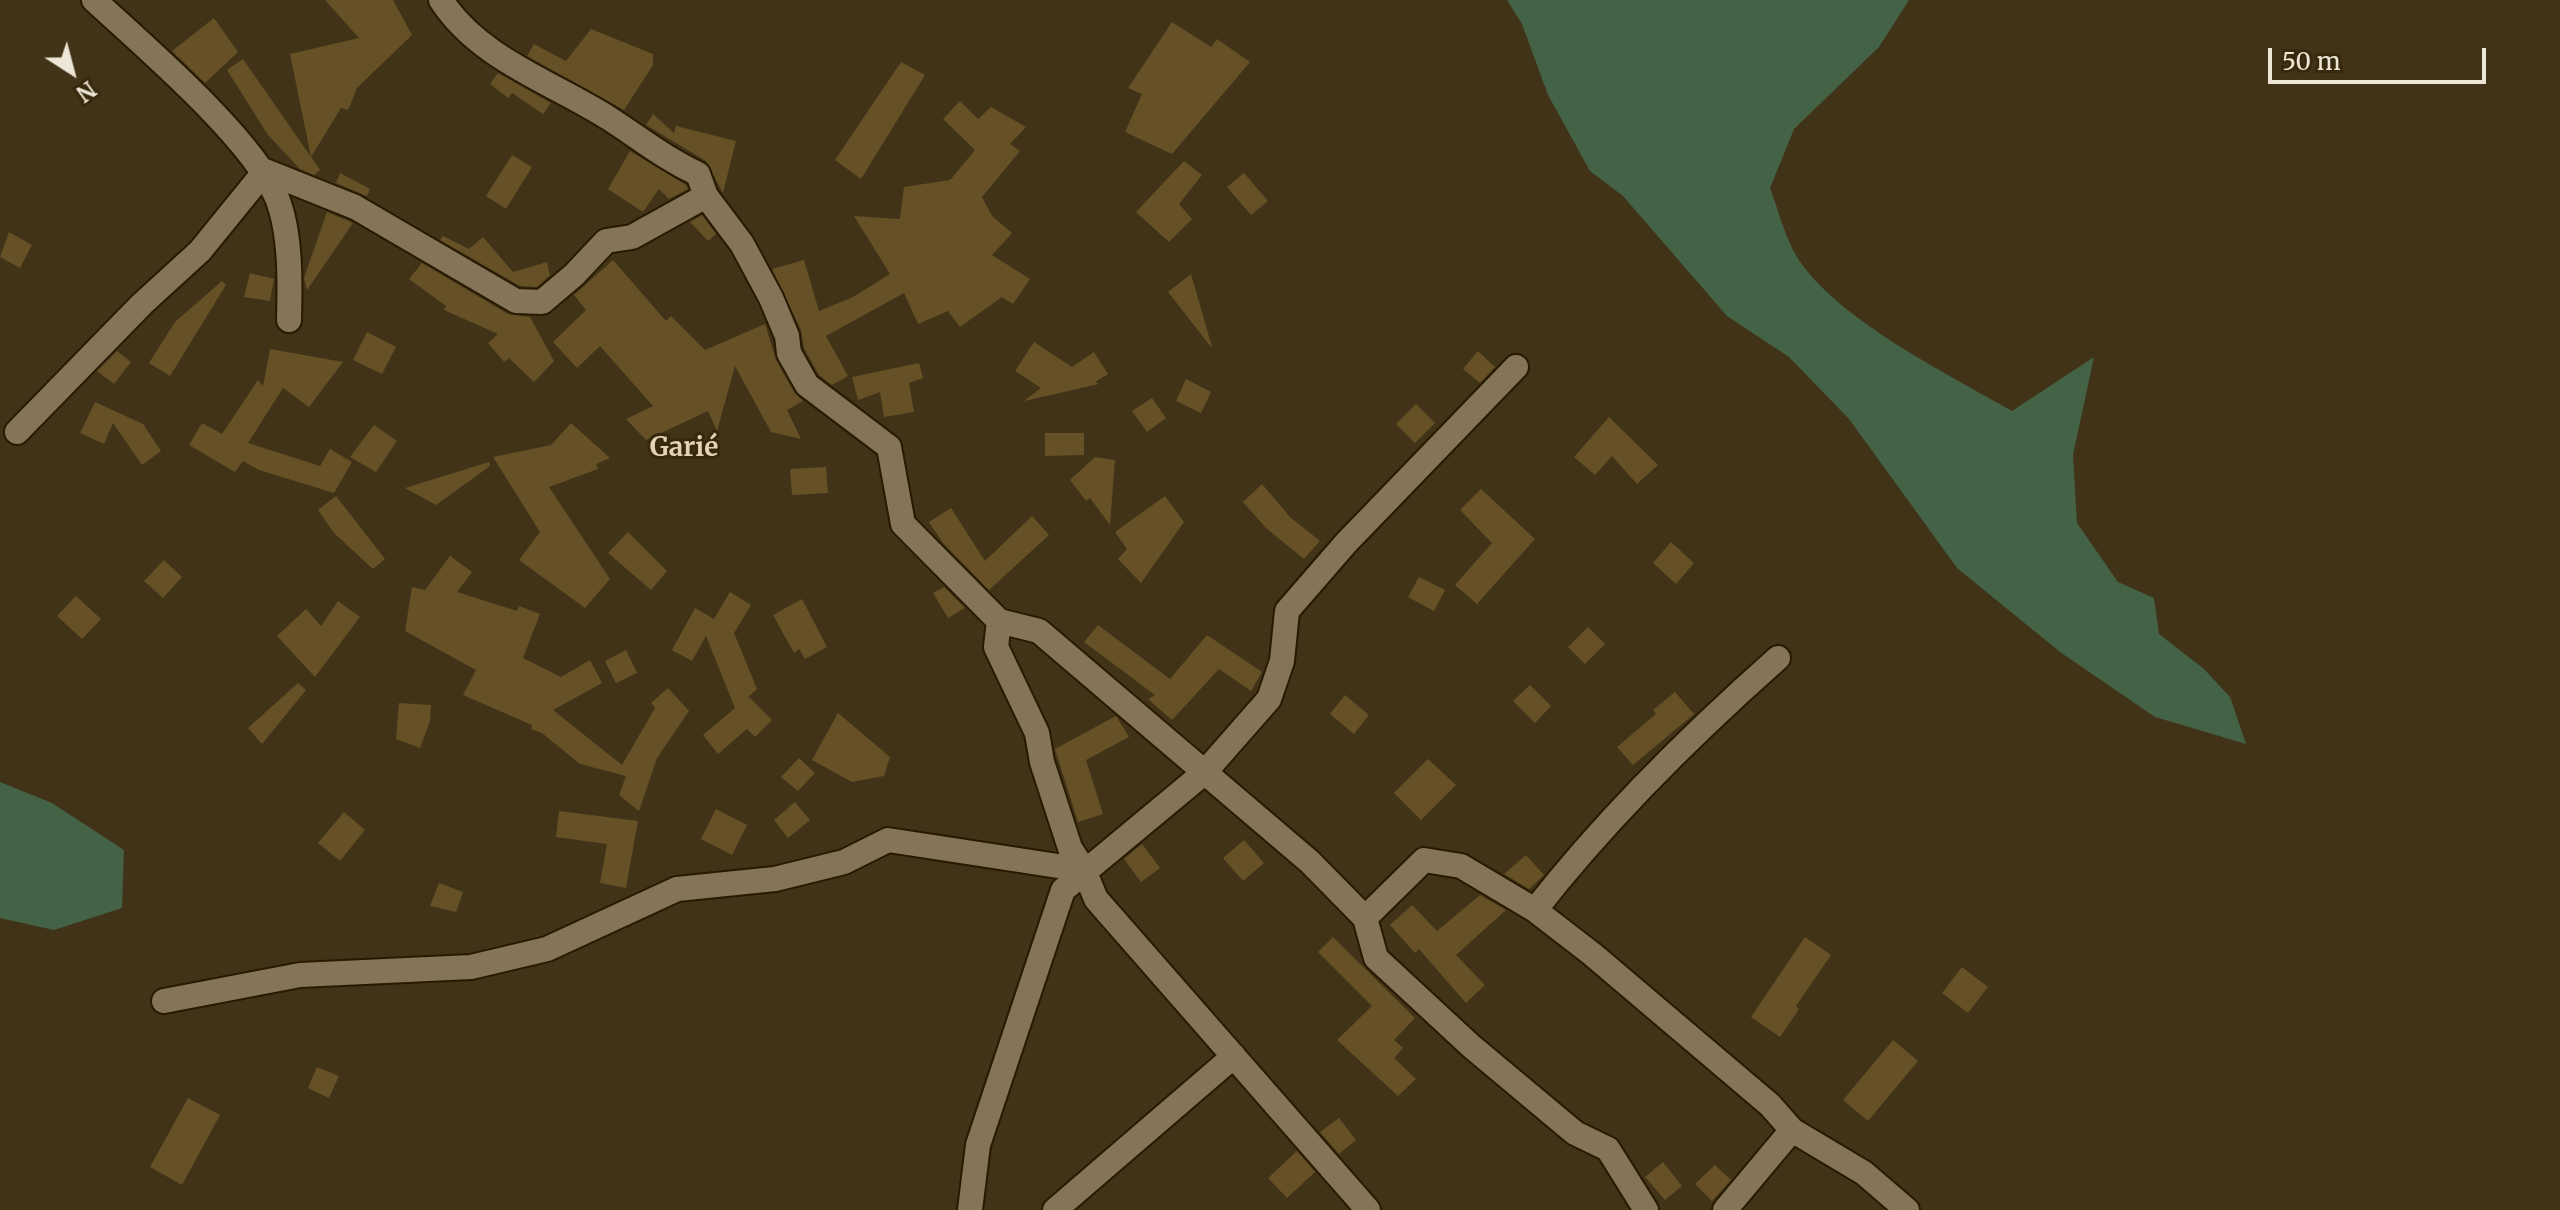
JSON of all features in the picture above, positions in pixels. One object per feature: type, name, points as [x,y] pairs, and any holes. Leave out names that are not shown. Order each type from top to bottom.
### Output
[{"type":"street","points":[[95,0],[212,113],[265,171],[279,202],[285,235],[289,320]]},
{"type":"street","points":[[441,0],[453,19],[488,50],[610,120],[661,157],[698,174],[706,196],[742,244],[771,298],[787,336],[789,353],[807,385],[889,447],[903,524],[966,584],[999,621],[1039,631],[1310,862],[1365,918],[1376,958],[1471,1046],[1575,1133],[1608,1149],[1646,1210]]},
{"type":"street","points":[[265,171],[355,207],[516,301],[542,302],[574,275],[606,241],[632,237],[706,196]]},
{"type":"street","points":[[17,432],[142,304],[200,251],[265,171]]},
{"type":"street","points":[[970,1210],[978,1145],[1063,890],[1205,772],[1269,699],[1282,661],[1287,611],[1346,543],[1516,367]]},
{"type":"street","points":[[999,621],[996,647],[1037,733],[1042,762],[1070,848],[1084,870],[1096,899],[1368,1210]]},
{"type":"street","points":[[1535,910],[1596,837],[1726,705],[1778,658]]},
{"type":"street","points":[[164,1001],[300,975],[471,967],[547,949],[677,889],[775,879],[844,862],[888,840],[1084,870]]},
{"type":"street","points":[[1365,918],[1424,860],[1461,866],[1535,910],[1688,1034],[1770,1105],[1792,1130],[1864,1173],[1907,1210]]},
{"type":"street","points":[[1055,1210],[1234,1056]]},
{"type":"street","points":[[1725,1210],[1792,1130]]},
{"type":"green space","points":[[1507,0],[1909,0],[1879,47],[1794,129],[1770,188],[1789,241],[1815,280],[1865,323],[2012,411],[2094,357],[2073,455],[2077,523],[2118,582],[2154,598],[2159,634],[2204,669],[2230,697],[2246,744],[2155,717],[2060,652],[1957,568],[1849,419],[1789,357],[1727,316],[1623,196],[1590,171],[1548,95],[1522,24]]},
{"type":"green space","points":[[0,782],[52,803],[124,850],[122,908],[54,930],[0,918]]},
{"type":"building","points":[[325,0],[393,0],[412,35],[357,88],[348,110],[341,108],[311,157],[290,54],[359,38]]},
{"type":"building","points":[[214,18],[238,52],[205,83],[172,51]]},
{"type":"building","points":[[1172,22],[1211,47],[1217,39],[1250,62],[1172,154],[1125,132],[1142,94],[1128,88]]},
{"type":"building","points":[[591,29],[653,54],[653,65],[624,110],[527,56],[534,44],[566,61]]},
{"type":"building","points":[[243,59],[320,170],[314,175],[300,169],[268,135],[227,70]]},
{"type":"building","points":[[901,62],[925,75],[861,179],[835,160]]},
{"type":"building","points":[[498,73],[551,103],[543,114],[512,93],[508,98],[490,84]]},
{"type":"building","points":[[960,101],[978,119],[991,107],[1026,127],[1010,144],[1020,151],[982,197],[992,216],[1012,233],[992,255],[1030,279],[1013,304],[1002,297],[960,327],[948,311],[918,324],[904,293],[826,336],[848,376],[832,385],[819,375],[804,348],[801,330],[772,269],[804,260],[819,311],[853,297],[890,274],[854,216],[900,219],[904,187],[950,180],[975,150],[943,119]]},
{"type":"building","points":[[653,114],[674,133],[676,126],[736,141],[723,193],[706,161],[646,125]]},
{"type":"building","points":[[630,151],[688,189],[669,199],[659,189],[643,212],[608,189]]},
{"type":"building","points":[[512,155],[532,167],[506,209],[486,196]]},
{"type":"building","points":[[1184,161],[1202,175],[1179,204],[1192,219],[1169,242],[1136,212]]},
{"type":"building","points":[[340,173],[370,189],[367,196],[336,183]]},
{"type":"building","points":[[1244,173],[1268,201],[1251,215],[1227,187]]},
{"type":"building","points":[[327,212],[353,223],[307,290],[304,278]]},
{"type":"building","points":[[702,215],[716,234],[708,241],[690,222]]},
{"type":"building","points":[[9,232],[32,245],[20,268],[0,257]]},
{"type":"building","points":[[443,236],[469,249],[483,237],[513,272],[547,262],[550,275],[537,287],[520,286],[440,240]]},
{"type":"building","points":[[613,260],[666,321],[671,316],[705,350],[765,324],[776,360],[794,392],[803,401],[787,410],[801,439],[771,432],[735,366],[717,431],[708,411],[646,440],[626,419],[653,406],[600,346],[577,368],[553,342],[586,310],[574,295]]},
{"type":"building","points":[[422,263],[508,314],[530,317],[554,361],[534,382],[509,358],[504,362],[488,343],[498,334],[444,310],[446,306],[409,279]]},
{"type":"building","points":[[250,273],[274,279],[270,301],[244,297]]},
{"type":"building","points":[[1191,274],[1212,347],[1168,292]]},
{"type":"building","points":[[222,281],[226,285],[170,376],[149,363],[175,322]]},
{"type":"building","points":[[367,332],[396,347],[382,374],[353,360]]},
{"type":"building","points":[[1034,342],[1072,367],[1094,352],[1108,374],[1095,382],[1099,384],[1024,401],[1041,388],[1015,371]]},
{"type":"building","points":[[270,349],[343,362],[309,407],[283,388],[248,443],[320,466],[330,449],[352,462],[334,493],[259,470],[243,461],[235,472],[189,445],[202,423],[222,434],[258,380],[263,386]]},
{"type":"building","points":[[117,351],[131,362],[114,384],[97,371]]},
{"type":"building","points":[[1478,351],[1495,367],[1480,383],[1463,369]]},
{"type":"building","points":[[919,363],[923,378],[909,383],[914,412],[884,417],[880,392],[858,400],[852,377]]},
{"type":"building","points":[[1186,379],[1211,392],[1201,413],[1176,401]]},
{"type":"building","points":[[1152,398],[1166,418],[1147,432],[1132,411]]},
{"type":"building","points":[[95,402],[143,424],[161,451],[142,465],[113,423],[104,444],[80,433]]},
{"type":"building","points":[[1416,404],[1435,423],[1415,443],[1396,424]]},
{"type":"building","points":[[1609,417],[1658,465],[1637,484],[1612,456],[1595,475],[1574,457]]},
{"type":"building","points":[[571,423],[610,458],[596,464],[598,469],[549,487],[610,579],[585,608],[519,560],[540,532],[493,457],[551,445]]},
{"type":"building","points":[[374,425],[397,441],[376,472],[350,457]]},
{"type":"building","points":[[1045,433],[1084,433],[1084,455],[1045,456]]},
{"type":"building","points":[[1095,457],[1115,460],[1110,525],[1090,498],[1086,501],[1070,480]]},
{"type":"building","points":[[489,462],[490,466],[436,505],[405,488]]},
{"type":"building","points":[[826,467],[828,493],[792,495],[790,469]]},
{"type":"building","points":[[1262,484],[1290,517],[1320,541],[1304,559],[1266,528],[1243,502]]},
{"type":"building","points":[[1481,489],[1535,539],[1477,604],[1455,585],[1492,543],[1460,510]]},
{"type":"building","points":[[336,496],[385,559],[373,569],[334,533],[318,510]]},
{"type":"building","points":[[1165,496],[1184,522],[1141,583],[1118,559],[1127,549],[1115,532]]},
{"type":"building","points":[[951,508],[985,561],[1032,516],[1049,535],[989,590],[943,543],[929,522]]},
{"type":"building","points":[[628,532],[667,571],[651,590],[608,553]]},
{"type":"building","points":[[1671,542],[1694,563],[1676,584],[1653,563]]},
{"type":"building","points":[[450,556],[472,572],[457,592],[517,611],[519,606],[540,614],[523,658],[561,677],[590,660],[602,683],[553,710],[622,765],[655,708],[651,703],[668,688],[689,711],[657,758],[639,811],[619,795],[626,776],[580,764],[542,733],[531,729],[532,725],[463,695],[476,670],[405,631],[412,587],[425,590]]},
{"type":"building","points":[[164,560],[182,577],[163,598],[144,581]]},
{"type":"building","points":[[1419,577],[1445,590],[1434,611],[1408,597]]},
{"type":"building","points":[[944,587],[965,608],[948,618],[933,593]]},
{"type":"building","points":[[730,592],[751,605],[734,633],[757,689],[746,699],[749,697],[772,720],[755,737],[747,729],[718,754],[703,735],[735,708],[706,636],[692,661],[672,650],[695,608],[714,619]]},
{"type":"building","points":[[76,596],[101,619],[82,639],[57,616]]},
{"type":"building","points":[[802,599],[827,647],[805,659],[799,649],[794,653],[773,615]]},
{"type":"building","points":[[338,601],[360,617],[315,677],[277,636],[306,609],[321,626]]},
{"type":"building","points":[[1098,625],[1170,679],[1207,635],[1262,672],[1251,691],[1219,669],[1172,720],[1148,699],[1155,695],[1084,642]]},
{"type":"building","points":[[1588,627],[1605,644],[1585,664],[1568,647]]},
{"type":"building","points":[[626,650],[637,673],[616,683],[605,661]]},
{"type":"building","points":[[298,683],[306,690],[262,744],[248,728]]},
{"type":"building","points":[[1530,685],[1551,706],[1535,723],[1513,701]]},
{"type":"building","points":[[1675,692],[1694,714],[1633,765],[1617,747],[1656,714],[1653,710]]},
{"type":"building","points":[[1345,695],[1369,715],[1354,734],[1330,714]]},
{"type":"building","points":[[399,703],[431,705],[430,721],[420,748],[396,739]]},
{"type":"building","points":[[838,713],[890,757],[884,776],[852,782],[812,760]]},
{"type":"building","points":[[1116,716],[1129,737],[1086,760],[1103,814],[1078,822],[1055,749]]},
{"type":"building","points":[[799,758],[815,773],[798,791],[781,777]]},
{"type":"building","points":[[1428,759],[1456,785],[1421,820],[1394,793]]},
{"type":"building","points":[[795,802],[810,820],[788,838],[774,820]]},
{"type":"building","points":[[716,809],[747,825],[732,855],[701,839]]},
{"type":"building","points":[[559,811],[638,821],[626,888],[600,883],[607,844],[556,837]]},
{"type":"building","points":[[344,812],[365,830],[340,861],[318,843]]},
{"type":"building","points":[[1244,840],[1264,863],[1243,881],[1223,858]]},
{"type":"building","points":[[1142,844],[1160,868],[1141,882],[1124,859]]},
{"type":"building","points":[[1526,855],[1544,875],[1529,889],[1504,874]]},
{"type":"building","points":[[439,883],[463,892],[456,912],[430,906]]},
{"type":"building","points":[[1480,895],[1506,910],[1456,955],[1485,985],[1466,1003],[1419,949],[1415,953],[1390,925],[1412,905],[1437,931]]},
{"type":"building","points":[[1333,937],[1415,1018],[1394,1040],[1403,1048],[1394,1058],[1416,1079],[1398,1096],[1337,1040],[1372,1006],[1318,952]]},
{"type":"building","points":[[1805,937],[1831,955],[1796,1006],[1799,1009],[1780,1037],[1751,1017]]},
{"type":"building","points":[[1962,967],[1988,987],[1968,1013],[1942,993]]},
{"type":"building","points":[[1893,1040],[1918,1061],[1868,1121],[1843,1100]]},
{"type":"building","points":[[317,1067],[339,1076],[329,1098],[308,1088]]},
{"type":"building","points":[[188,1098],[220,1115],[182,1185],[150,1167]]},
{"type":"building","points":[[1339,1118],[1356,1140],[1339,1154],[1320,1132]]},
{"type":"building","points":[[1297,1151],[1315,1172],[1287,1198],[1268,1178]]},
{"type":"building","points":[[1663,1162],[1682,1186],[1665,1200],[1645,1177]]},
{"type":"building","points":[[1715,1165],[1731,1180],[1712,1201],[1695,1184]]},
{"type":"district","name":"Garié","points":[[684,449]]}]
